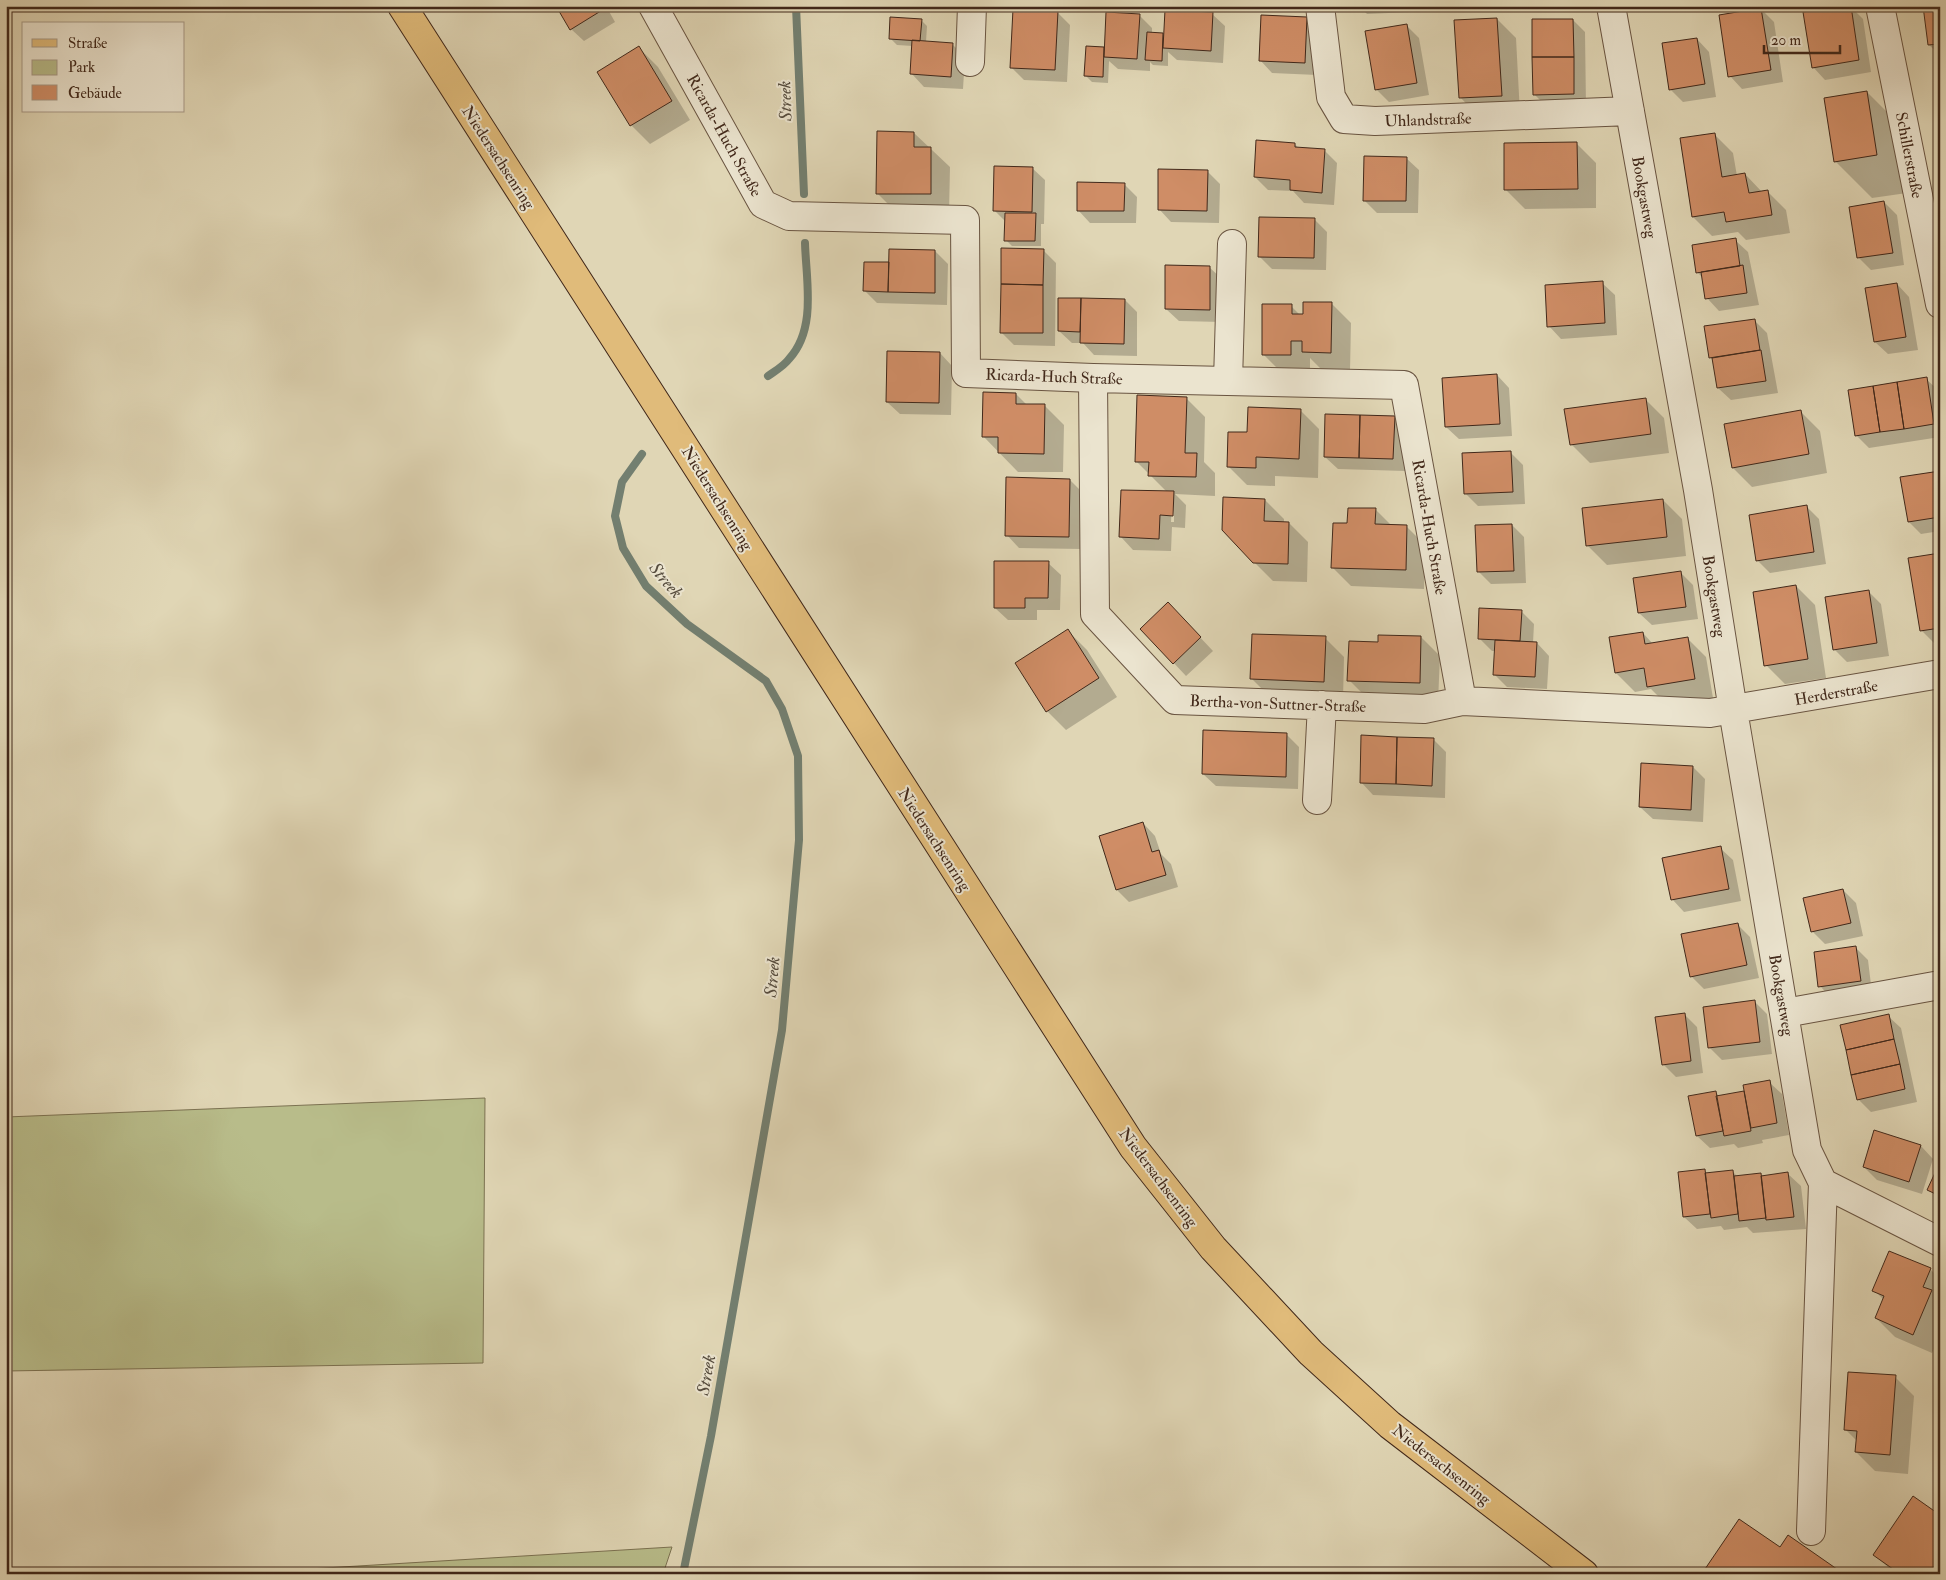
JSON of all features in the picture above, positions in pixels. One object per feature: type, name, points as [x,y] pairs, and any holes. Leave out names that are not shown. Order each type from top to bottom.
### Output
[{"type":"main road","name":"Niedersachsenring","points":[[402,6],[1133,1146],[1213,1248],[1311,1353],[1390,1425],[1584,1574]]},
{"type":"street","name":"Ricarda-Huch Straße","points":[[653,6],[763,204],[789,216],[965,220],[966,373],[1093,378],[1404,385],[1462,701]]},
{"type":"street","points":[[970,62],[972,6]]},
{"type":"street","name":"Uhlandstraße","points":[[1320,6],[1331,97],[1344,119],[1375,121],[1630,111]]},
{"type":"street","name":"Bookgastweg","points":[[1611,6],[1698,490],[1807,1150],[1823,1183],[1811,1530]]},
{"type":"street","name":"Schillerstraße","points":[[1880,6],[1940,304]]},
{"type":"street","points":[[1228,381],[1232,244]]},
{"type":"street","name":"Bertha-von-Suttner-Straße","points":[[1093,378],[1095,614],[1175,700],[1424,709],[1462,701],[1710,713],[1733,710]]},
{"type":"street","name":"Herderstraße","points":[[1733,710],[1940,674]]},
{"type":"street","points":[[1317,800],[1322,705]]},
{"type":"street","points":[[1785,1013],[1940,985]]},
{"type":"street","points":[[1823,1183],[1940,1242]]},
{"type":"green space","points":[[485,1098],[483,1363],[6,1371],[6,1117]]},
{"type":"green space","points":[[672,1547],[663,1574],[226,1574]]},
{"type":"building","points":[[556,6],[602,6],[604,9],[570,30]]},
{"type":"building","points":[[1851,6],[1859,60],[1812,68],[1803,12]]},
{"type":"building","points":[[1923,6],[1940,6],[1940,44],[1928,45]]},
{"type":"building","points":[[1761,8],[1771,70],[1728,77],[1719,15]]},
{"type":"building","points":[[1013,9],[1058,11],[1055,70],[1010,68]]},
{"type":"building","points":[[1165,10],[1213,12],[1211,51],[1163,48]]},
{"type":"building","points":[[1106,12],[1140,14],[1137,59],[1104,57]]},
{"type":"building","points":[[1261,15],[1307,17],[1305,63],[1259,61]]},
{"type":"building","points":[[890,17],[922,19],[920,41],[889,39]]},
{"type":"building","points":[[1497,18],[1502,96],[1459,98],[1454,20]]},
{"type":"building","points":[[1532,19],[1573,19],[1574,57],[1532,57]]},
{"type":"building","points":[[1407,24],[1417,83],[1375,90],[1365,31]]},
{"type":"building","points":[[1147,32],[1163,33],[1162,61],[1145,60]]},
{"type":"building","points":[[1697,38],[1705,84],[1669,90],[1662,43]]},
{"type":"building","points":[[912,40],[953,43],[951,77],[910,74]]},
{"type":"building","points":[[639,46],[672,101],[630,126],[597,72]]},
{"type":"building","points":[[1086,46],[1104,47],[1103,77],[1084,76]]},
{"type":"building","points":[[1532,57],[1574,57],[1574,94],[1533,95]]},
{"type":"building","points":[[1867,91],[1877,155],[1834,162],[1824,98]]},
{"type":"building","points":[[877,131],[914,132],[914,147],[931,147],[931,194],[876,194]]},
{"type":"building","points":[[1715,133],[1722,177],[1745,173],[1749,193],[1768,190],[1772,215],[1726,222],[1724,212],[1692,217],[1680,138]]},
{"type":"building","points":[[1256,140],[1295,143],[1295,147],[1325,149],[1322,193],[1290,190],[1290,180],[1254,177]]},
{"type":"building","points":[[1577,142],[1578,189],[1504,190],[1504,143]]},
{"type":"building","points":[[1364,156],[1407,157],[1406,201],[1363,201]]},
{"type":"building","points":[[994,166],[1033,167],[1032,212],[993,211]]},
{"type":"building","points":[[1158,169],[1208,170],[1207,211],[1158,210]]},
{"type":"building","points":[[1077,182],[1125,183],[1124,211],[1077,211]]},
{"type":"building","points":[[1884,201],[1893,253],[1857,258],[1849,207]]},
{"type":"building","points":[[1005,213],[1036,213],[1035,241],[1004,241]]},
{"type":"building","points":[[1259,217],[1315,218],[1314,258],[1258,257]]},
{"type":"building","points":[[1736,238],[1740,266],[1696,273],[1692,245]]},
{"type":"building","points":[[1001,248],[1044,249],[1043,285],[1001,284]]},
{"type":"building","points":[[889,249],[935,250],[935,293],[888,292]]},
{"type":"building","points":[[864,262],[889,262],[888,292],[863,291]]},
{"type":"building","points":[[1165,265],[1210,266],[1210,310],[1165,309]]},
{"type":"building","points":[[1743,265],[1747,293],[1705,299],[1701,272]]},
{"type":"building","points":[[1603,281],[1605,323],[1547,327],[1545,285]]},
{"type":"building","points":[[1897,283],[1906,337],[1874,342],[1865,288]]},
{"type":"building","points":[[1001,284],[1043,285],[1043,333],[1000,333]]},
{"type":"building","points":[[1058,298],[1081,298],[1080,332],[1058,331]]},
{"type":"building","points":[[1081,298],[1125,299],[1124,344],[1080,343]]},
{"type":"building","points":[[1303,302],[1332,302],[1331,353],[1302,352],[1302,341],[1291,341],[1291,355],[1262,355],[1262,304],[1292,304],[1292,314],[1303,314]]},
{"type":"building","points":[[1755,319],[1760,350],[1709,358],[1704,326]]},
{"type":"building","points":[[1761,350],[1766,381],[1717,388],[1712,358]]},
{"type":"building","points":[[887,351],[940,352],[939,403],[886,402]]},
{"type":"building","points":[[1497,374],[1500,424],[1445,427],[1442,378]]},
{"type":"building","points":[[1927,377],[1934,424],[1904,429],[1897,382]]},
{"type":"building","points":[[1897,382],[1904,429],[1880,432],[1873,386]]},
{"type":"building","points":[[1873,386],[1880,432],[1855,436],[1848,390]]},
{"type":"building","points":[[983,392],[1016,393],[1016,404],[1045,404],[1044,454],[998,453],[998,437],[982,437]]},
{"type":"building","points":[[1137,395],[1187,397],[1185,453],[1197,453],[1196,477],[1148,476],[1149,462],[1135,462]]},
{"type":"building","points":[[1646,398],[1651,434],[1570,445],[1564,409]]},
{"type":"building","points":[[1248,407],[1301,409],[1299,459],[1256,457],[1256,468],[1227,467],[1228,432],[1247,432]]},
{"type":"building","points":[[1801,410],[1809,454],[1732,468],[1724,424]]},
{"type":"building","points":[[1325,414],[1360,415],[1359,458],[1324,457]]},
{"type":"building","points":[[1360,415],[1395,416],[1393,459],[1359,458]]},
{"type":"building","points":[[1511,451],[1513,492],[1464,494],[1462,453]]},
{"type":"building","points":[[1940,471],[1940,517],[1908,522],[1900,477]]},
{"type":"building","points":[[1006,477],[1070,479],[1069,537],[1005,536]]},
{"type":"building","points":[[1121,490],[1174,491],[1173,516],[1160,515],[1159,539],[1119,537]]},
{"type":"building","points":[[1223,497],[1265,499],[1264,521],[1289,522],[1288,564],[1253,563],[1222,530]]},
{"type":"building","points":[[1663,499],[1667,537],[1586,546],[1582,508]]},
{"type":"building","points":[[1807,505],[1814,552],[1756,561],[1749,515]]},
{"type":"building","points":[[1348,508],[1376,508],[1375,524],[1407,525],[1406,570],[1331,568],[1333,523],[1347,523]]},
{"type":"building","points":[[1512,524],[1514,571],[1477,572],[1475,525]]},
{"type":"building","points":[[1940,553],[1940,628],[1920,631],[1908,558]]},
{"type":"building","points":[[994,561],[1049,561],[1048,598],[1025,598],[1025,608],[994,608]]},
{"type":"building","points":[[1681,571],[1686,607],[1638,613],[1633,578]]},
{"type":"building","points":[[1796,585],[1808,659],[1764,666],[1753,592]]},
{"type":"building","points":[[1869,590],[1877,643],[1833,650],[1825,597]]},
{"type":"building","points":[[1168,602],[1201,637],[1173,664],[1140,629]]},
{"type":"building","points":[[1479,608],[1522,610],[1520,641],[1478,639]]},
{"type":"building","points":[[1068,629],[1099,678],[1046,712],[1015,663]]},
{"type":"building","points":[[1643,632],[1645,644],[1688,637],[1695,679],[1647,687],[1644,668],[1615,673],[1609,637]]},
{"type":"building","points":[[1252,634],[1326,636],[1324,682],[1250,679]]},
{"type":"building","points":[[1378,635],[1421,636],[1420,683],[1347,681],[1349,641],[1378,642]]},
{"type":"building","points":[[1495,640],[1537,642],[1535,677],[1493,675]]},
{"type":"building","points":[[1203,730],[1287,733],[1286,777],[1202,774]]},
{"type":"building","points":[[1361,735],[1397,737],[1396,784],[1360,783]]},
{"type":"building","points":[[1397,737],[1434,738],[1432,786],[1396,784]]},
{"type":"building","points":[[1641,763],[1693,766],[1691,810],[1639,807]]},
{"type":"building","points":[[1143,822],[1152,852],[1159,850],[1166,875],[1116,890],[1099,836]]},
{"type":"building","points":[[1721,846],[1729,889],[1671,900],[1662,858]]},
{"type":"building","points":[[1843,889],[1851,923],[1811,932],[1803,898]]},
{"type":"building","points":[[1738,923],[1747,965],[1690,977],[1681,934]]},
{"type":"building","points":[[1856,946],[1861,981],[1818,987],[1814,952]]},
{"type":"building","points":[[1755,1000],[1760,1042],[1708,1048],[1703,1007]]},
{"type":"building","points":[[1685,1013],[1691,1061],[1662,1065],[1655,1017]]},
{"type":"building","points":[[1889,1014],[1894,1039],[1846,1050],[1840,1025]]},
{"type":"building","points":[[1894,1039],[1900,1064],[1851,1075],[1846,1050]]},
{"type":"building","points":[[1900,1064],[1905,1089],[1857,1100],[1851,1075]]},
{"type":"building","points":[[1770,1080],[1777,1123],[1751,1128],[1743,1085]]},
{"type":"building","points":[[1716,1091],[1723,1131],[1696,1136],[1688,1096]]},
{"type":"building","points":[[1744,1091],[1751,1131],[1724,1136],[1716,1096]]},
{"type":"building","points":[[1874,1130],[1921,1145],[1909,1182],[1863,1167]]},
{"type":"building","points":[[1940,1162],[1940,1196],[1927,1190]]},
{"type":"building","points":[[1705,1169],[1710,1214],[1683,1217],[1678,1172]]},
{"type":"building","points":[[1733,1170],[1738,1214],[1711,1218],[1705,1173]]},
{"type":"building","points":[[1788,1172],[1794,1217],[1766,1220],[1761,1176]]},
{"type":"building","points":[[1761,1173],[1766,1218],[1739,1221],[1734,1176]]},
{"type":"building","points":[[1889,1251],[1931,1268],[1923,1287],[1932,1290],[1913,1335],[1875,1318],[1884,1296],[1872,1291]]},
{"type":"building","points":[[1848,1372],[1896,1375],[1890,1455],[1855,1452],[1857,1431],[1844,1430]]},
{"type":"building","points":[[1913,1496],[1940,1515],[1940,1557],[1929,1574],[1900,1574],[1873,1555]]},
{"type":"building","points":[[1739,1519],[1780,1547],[1788,1535],[1844,1574],[1712,1574],[1705,1569]]},
{"type":"waterway","name":"Streek","points":[[796,6],[804,194]]},
{"type":"waterway","name":"Streek","points":[[768,376],[787,362],[798,347],[807,319],[808,288],[805,243]]},
{"type":"waterway","name":"Streek","points":[[642,454],[622,482],[615,516],[623,548],[646,586],[687,624],[766,681],[782,709],[798,756],[799,840],[782,1030],[711,1436],[683,1574]]}]
